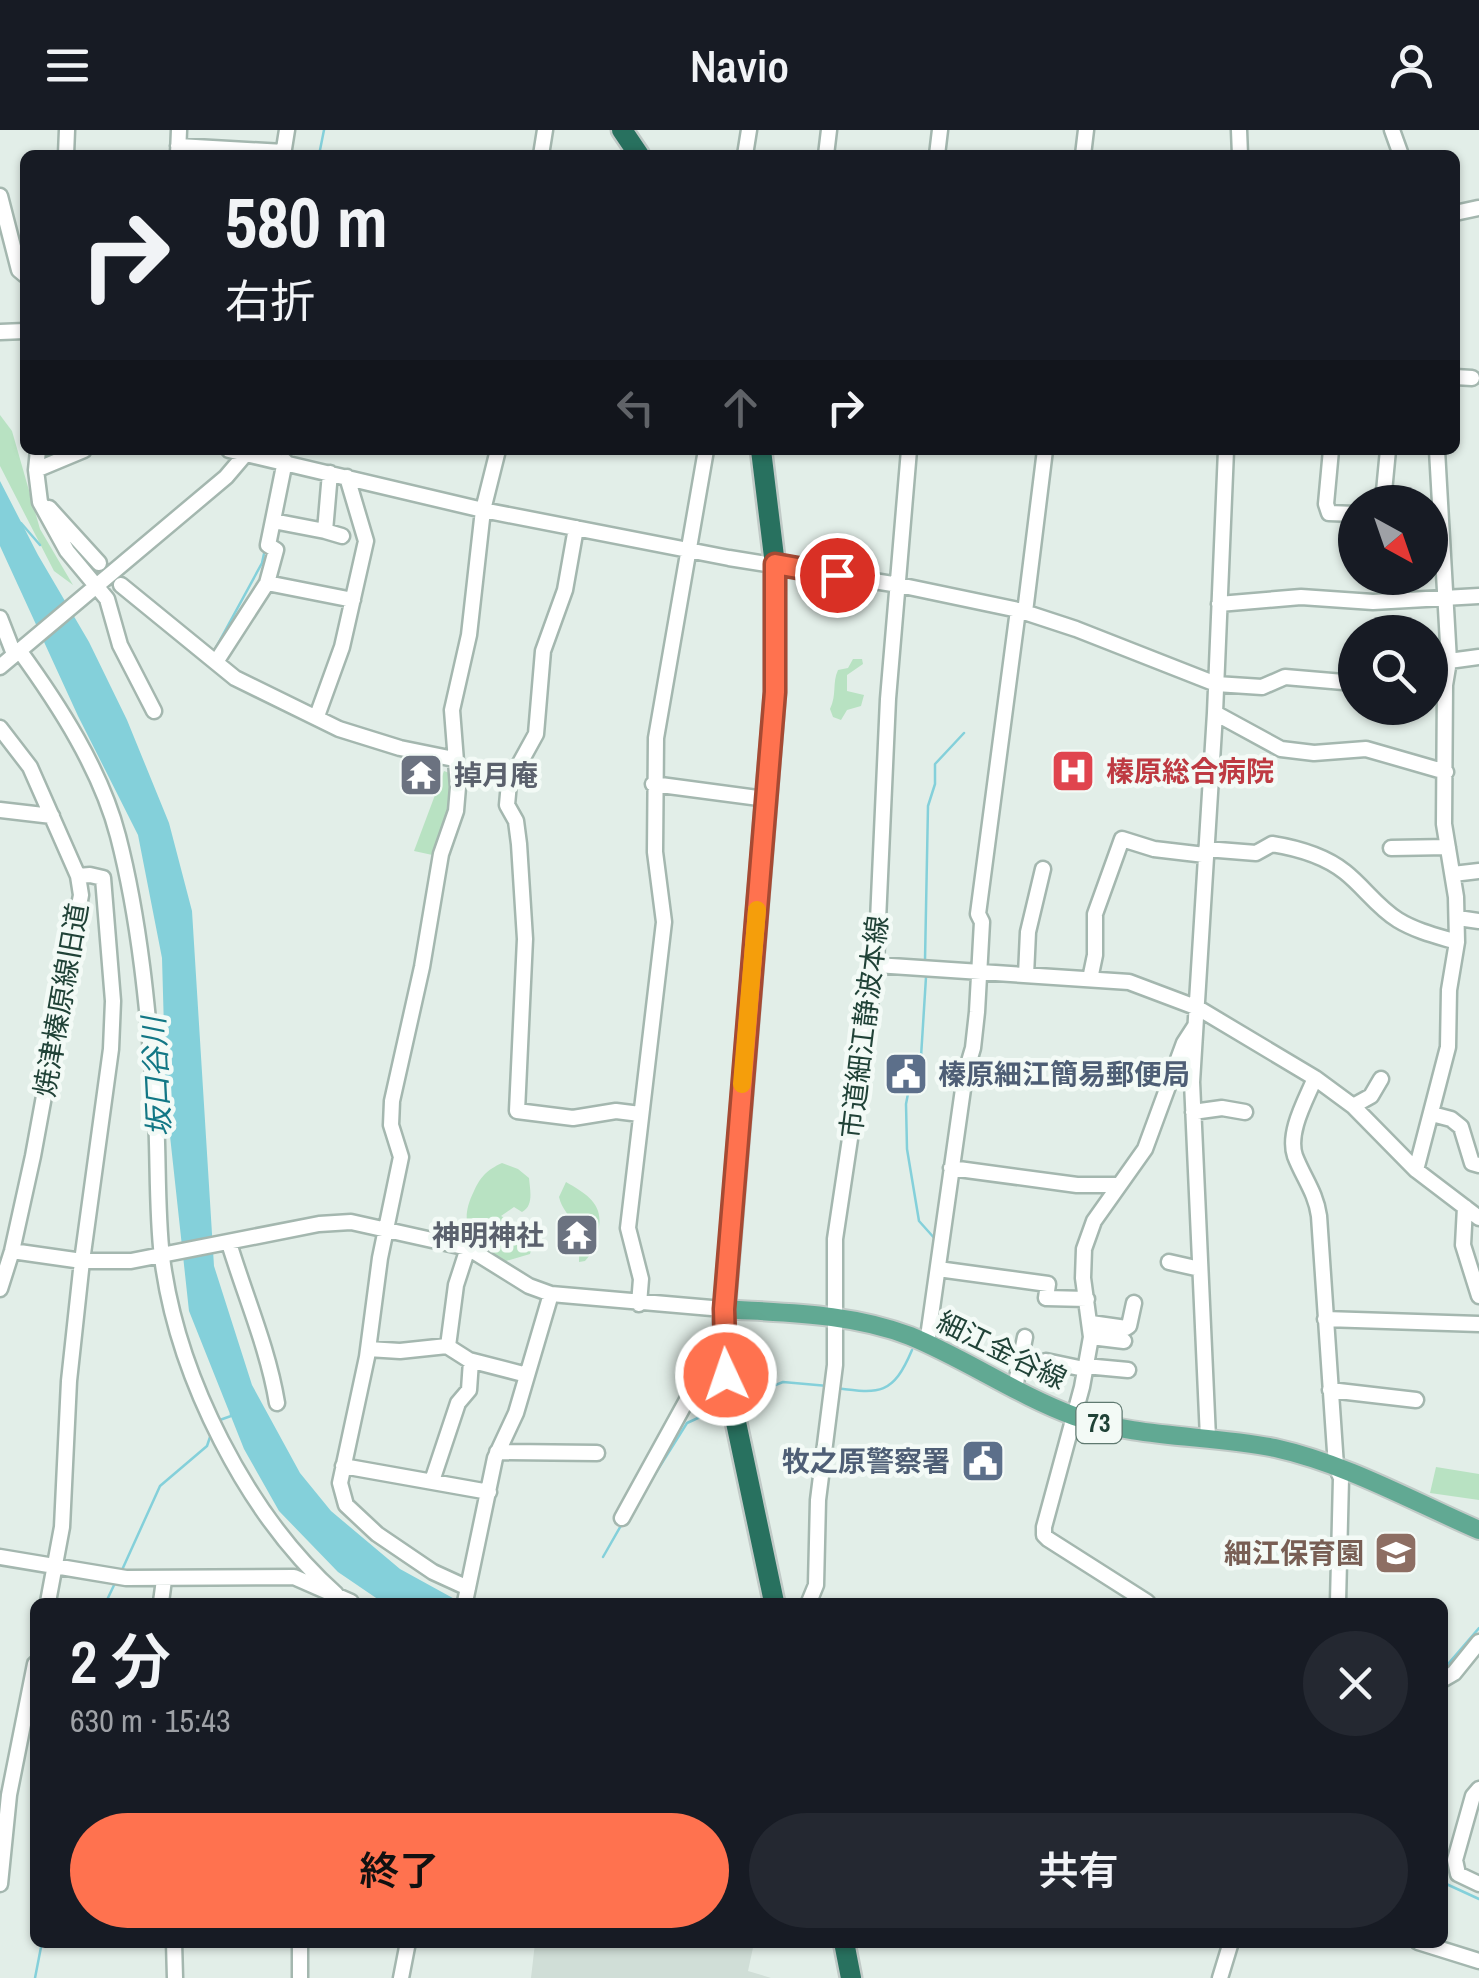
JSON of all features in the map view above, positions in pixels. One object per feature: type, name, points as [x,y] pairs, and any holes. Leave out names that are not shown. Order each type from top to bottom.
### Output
[{"type":"highway","points":[[761,455],[775,564],[775,692],[724,1309],[726,1375],[773,1598]]},
{"type":"highway","points":[[845,1948],[851,1978]]},
{"type":"main road","name":"細江金谷線","points":[[724,1309],[835,1317],[884,1327],[1074,1416],[1103,1424],[1276,1448],[1336,1466],[1479,1530]]},
{"type":"street","points":[[0,196],[20,271]]},
{"type":"street","points":[[1460,377],[1472,378]]},
{"type":"street","points":[[38,455],[36,491],[60,539],[112,608],[120,645],[151,706]]},
{"type":"street","points":[[36,470],[72,455]]},
{"type":"street","points":[[0,666],[226,477],[245,455]]},
{"type":"street","points":[[263,455],[483,510],[1022,611],[1216,684],[1262,687],[1285,677],[1338,682]]},
{"type":"street","points":[[497,455],[483,510],[469,636],[452,710],[456,811],[441,854],[422,967],[392,1101],[391,1125],[401,1157],[340,1487],[346,1505],[402,1552],[466,1595],[497,1452],[516,1414],[551,1294]]},
{"type":"street","points":[[639,1304],[641,1279],[628,1228],[664,922],[655,852],[656,736],[705,455]]},
{"type":"street","name":"市道細江静波本線","points":[[811,1598],[816,1585],[818,1500],[832,1387],[835,1239],[876,965],[888,698],[909,455]]},
{"type":"street","points":[[926,1344],[965,1075],[973,1048],[982,922],[978,914],[1044,455]]},
{"type":"street","points":[[1208,1438],[1192,1082],[1215,713],[1226,455]]},
{"type":"street","points":[[1331,455],[1326,504],[1329,513],[1338,513]]},
{"type":"street","points":[[1385,485],[1388,455]]},
{"type":"street","points":[[1437,455],[1444,615]]},
{"type":"street","points":[[216,662],[267,583],[276,550],[268,545],[285,461]]},
{"type":"street","points":[[325,531],[330,473]]},
{"type":"street","points":[[317,716],[342,647],[366,542],[346,477]]},
{"type":"street","points":[[36,491],[99,563]]},
{"type":"street","points":[[273,521],[342,536]]},
{"type":"street","points":[[576,528],[565,590],[543,651],[536,734],[509,783],[507,805],[516,821],[520,844],[525,940],[516,1111],[573,1118],[616,1111],[640,1114]]},
{"type":"street","points":[[267,583],[353,600]]},
{"type":"street","points":[[121,585],[234,678],[340,729],[400,748],[454,759]]},
{"type":"street","points":[[1220,604],[1301,597],[1373,602],[1479,596]]},
{"type":"street","points":[[0,618],[89,763],[118,833],[133,904],[155,1098],[162,1255],[169,1299],[187,1363],[242,1478],[271,1521],[335,1598]]},
{"type":"street","points":[[1448,661],[1479,656]]},
{"type":"street","points":[[1215,713],[1281,749],[1314,753],[1366,750],[1446,772]]},
{"type":"street","points":[[1416,1170],[1448,1046],[1457,942],[1458,918],[1444,824],[1446,772],[1442,725]]},
{"type":"street","name":"焼津榛原線旧道","points":[[0,728],[23,755],[52,816],[78,876],[80,908],[0,1289]]},
{"type":"street","points":[[653,784],[766,799]]},
{"type":"street","points":[[0,810],[52,816]]},
{"type":"street","points":[[1090,979],[1095,955],[1095,914],[1122,839],[1154,848],[1206,852],[1256,853],[1272,844],[1321,857],[1345,872],[1396,919],[1457,942]]},
{"type":"street","points":[[1391,848],[1448,847]]},
{"type":"street","points":[[1026,975],[1028,932],[1043,868]]},
{"type":"street","points":[[1452,874],[1479,872]]},
{"type":"street","points":[[49,1598],[62,1527],[68,1381],[100,1148],[113,1001],[103,878],[78,876]]},
{"type":"street","points":[[1458,918],[1479,920]]},
{"type":"street","points":[[876,965],[1130,982],[1198,1014],[1314,1078],[1353,1106],[1416,1170],[1479,1218]]},
{"type":"street","points":[[1141,1598],[1044,1535],[1091,1330],[1082,1278],[1084,1249],[1094,1221],[1145,1149],[1198,1014]]},
{"type":"street","points":[[1314,1078],[1293,1137],[1295,1154],[1317,1203],[1336,1466],[1341,1478],[1338,1598]]},
{"type":"street","points":[[1353,1106],[1371,1096],[1381,1078]]},
{"type":"street","points":[[1193,1112],[1222,1108],[1245,1112]]},
{"type":"street","points":[[1432,1114],[1461,1126],[1479,1127]]},
{"type":"street","points":[[1461,1126],[1467,1155],[1479,1165]]},
{"type":"street","points":[[951,1168],[1077,1185],[1118,1185]]},
{"type":"street","points":[[1465,1206],[1463,1245],[1479,1296]]},
{"type":"street","points":[[9,1246],[82,1261],[131,1261],[337,1221],[468,1248],[529,1286],[551,1294],[724,1309]]},
{"type":"street","points":[[227,1243],[251,1302],[277,1404]]},
{"type":"street","points":[[448,1346],[456,1286],[468,1248]]},
{"type":"street","points":[[1169,1262],[1200,1269]]},
{"type":"street","points":[[938,1268],[1048,1284],[1046,1298],[1086,1299]]},
{"type":"street","points":[[1091,1330],[1130,1326],[1134,1303]]},
{"type":"street","points":[[1325,1318],[1479,1324]]},
{"type":"street","points":[[1091,1330],[1124,1342]]},
{"type":"street","points":[[1015,1388],[1025,1337]]},
{"type":"street","points":[[368,1349],[400,1351],[448,1346],[471,1361],[527,1375]]},
{"type":"street","points":[[432,1481],[458,1403],[469,1390],[471,1361]]},
{"type":"street","points":[[1046,1361],[1128,1370]]},
{"type":"street","points":[[622,1518],[699,1378],[726,1375]]},
{"type":"street","points":[[1330,1390],[1416,1400]]},
{"type":"street","points":[[497,1452],[597,1453]]},
{"type":"street","points":[[343,1466],[489,1492]]},
{"type":"street","points":[[0,1557],[119,1577],[294,1577],[335,1598]]},
{"type":"street","points":[[162,1598],[164,1580]]},
{"type":"street","points":[[1448,1676],[1479,1642]]},
{"type":"street","points":[[0,1884],[10,1794],[30,1690]]},
{"type":"street","points":[[1479,1788],[1454,1860],[1458,1874],[1479,1884]]},
{"type":"street","points":[[174,1948],[175,1978]]},
{"type":"street","points":[[300,1948],[300,1978]]},
{"type":"street","points":[[401,1978],[407,1948]]},
{"type":"street","points":[[1220,1978],[1229,1948]]},
{"type":"street","points":[[1437,1948],[1479,1961]]},
{"type":"shaded area","points":[[534,1948],[753,1948],[748,1971],[771,1978],[531,1978]]},
{"type":"green space","points":[[0,415],[12,431],[40,529],[73,585],[54,571],[0,466]]},
{"type":"green space","points":[[853,659],[862,659],[863,664],[847,675],[847,691],[864,695],[861,706],[847,710],[841,720],[833,717],[830,709],[835,680],[838,670],[848,668]]},
{"type":"green space","points":[[444,771],[452,774],[454,808],[437,856],[414,851]]},
{"type":"green space","points":[[502,1163],[529,1178],[530,1197],[522,1212],[514,1207],[501,1216],[535,1235],[530,1254],[506,1261],[471,1234],[467,1215],[479,1181]]},
{"type":"green space","points":[[566,1182],[587,1196],[599,1214],[595,1243],[585,1261],[579,1262],[578,1231],[559,1197]]},
{"type":"green space","points":[[1436,1467],[1479,1474],[1479,1500],[1430,1493]]},
{"type":"water","points":[[0,481],[89,642],[127,720],[169,823],[192,911],[214,1266],[252,1385],[300,1473],[331,1511],[400,1569],[453,1598],[376,1598],[338,1572],[279,1511],[244,1449],[189,1311],[166,1099],[162,958],[138,835],[0,546]]},
{"type":"waterway","points":[[320,150],[324,130]]},
{"type":"waterway","points":[[21,523],[40,545]]},
{"type":"waterway","points":[[213,653],[262,563],[265,549]]},
{"type":"waterway","points":[[925,960],[928,806],[935,784],[935,764],[964,733]]},
{"type":"waterway","points":[[926,977],[921,1057],[911,1078],[906,1104],[907,1149],[919,1221],[936,1240]]},
{"type":"waterway","points":[[921,1328],[925,1307]]},
{"type":"waterway","points":[[836,1388],[883,1388],[898,1376],[912,1350]]},
{"type":"waterway","points":[[746,1397],[783,1382],[828,1386]]},
{"type":"waterway","points":[[650,1482],[687,1423],[722,1407]]},
{"type":"waterway","points":[[217,1421],[231,1413]]},
{"type":"waterway","points":[[122,1570],[160,1486],[207,1446],[210,1437]]},
{"type":"waterway","points":[[603,1557],[623,1522]]},
{"type":"waterway","points":[[108,1598],[116,1581]]},
{"type":"waterway","points":[[1448,1664],[1479,1628]]},
{"type":"waterway","points":[[1448,1885],[1479,1899]]},
{"type":"waterway","points":[[35,1978],[41,1948]]},
{"type":"slow traffic","points":[[742,1084],[757,910]]},
{"type":"place","name":"榛原総合病院","points":[[1073,771]]},
{"type":"place","name":"掉月庵","points":[[421,775]]},
{"type":"place","name":"榛原細江簡易郵便局","points":[[906,1074]]},
{"type":"place","name":"神明神社","points":[[577,1235]]},
{"type":"place","name":"牧之原警察署","points":[[983,1461]]},
{"type":"place","name":"細江保育園","points":[[1396,1553]]},
{"type":"route","points":[[726,1375],[724,1309],[775,692],[775,564],[837,575]]},
{"type":"water label","name":"坂口谷川","points":[[156,1077]]}]
